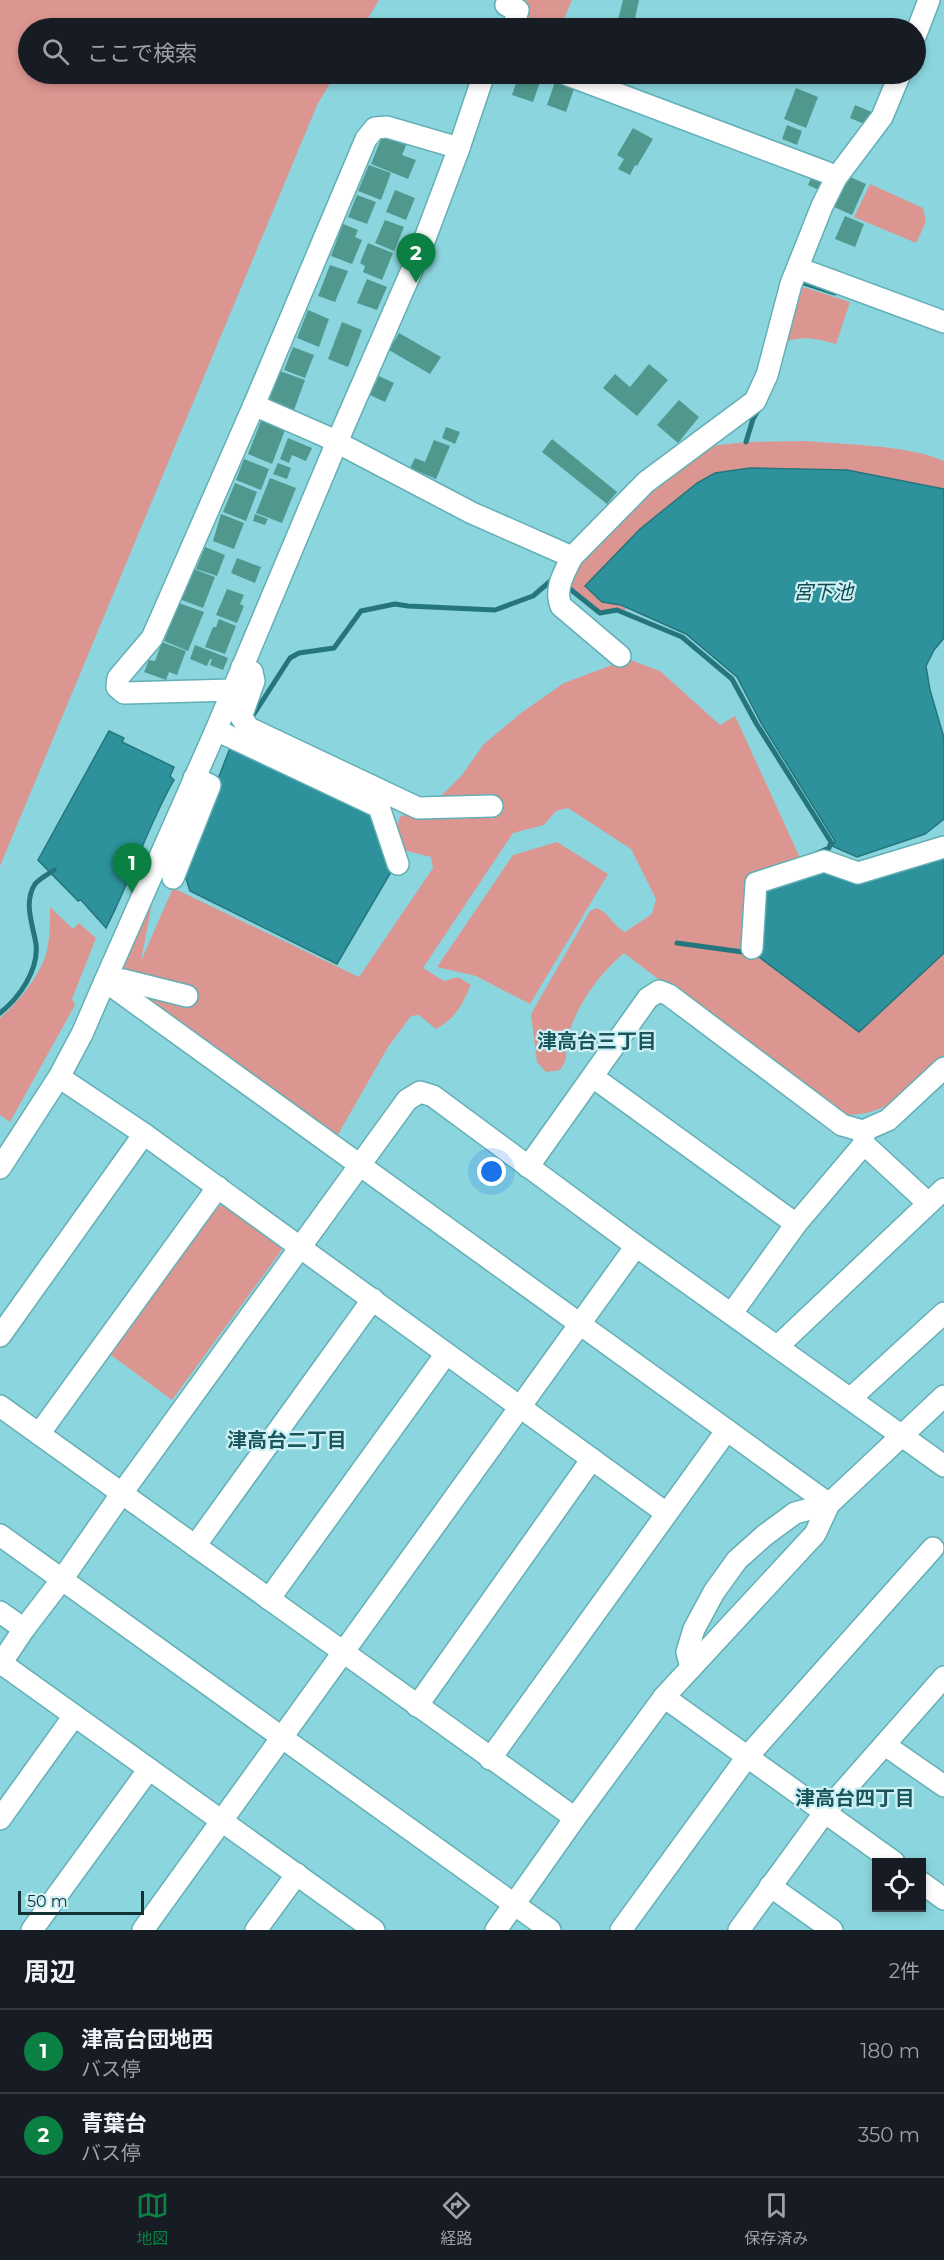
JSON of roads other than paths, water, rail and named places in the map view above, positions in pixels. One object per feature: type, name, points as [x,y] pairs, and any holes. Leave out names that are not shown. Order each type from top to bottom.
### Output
[{"type":"street","points":[[922,18],[929,0]]},
{"type":"street","points":[[502,18],[507,2],[518,9],[516,18]]},
{"type":"street","points":[[0,1168],[59,1077],[82,1034],[216,730],[421,249],[481,84]]},
{"type":"street","points":[[591,84],[833,176]]},
{"type":"street","points":[[620,656],[561,606],[557,597],[567,555],[646,482],[755,401],[767,375],[795,275],[833,176],[882,117],[896,84]]},
{"type":"street","points":[[232,690],[124,693],[117,687],[118,678],[152,638],[254,405],[366,139],[375,128],[387,127],[459,148]]},
{"type":"street","points":[[795,275],[944,322]]},
{"type":"street","points":[[254,405],[337,442],[472,513],[567,555]]},
{"type":"street","points":[[242,667],[252,672],[254,681],[241,717],[249,728],[418,808],[492,806]]},
{"type":"street","points":[[216,730],[379,807],[398,864]]},
{"type":"street","points":[[173,878],[210,785],[194,778]]},
{"type":"street","points":[[752,948],[756,883],[824,861],[858,873],[944,847]]},
{"type":"street","points":[[105,981],[123,980],[187,996]]},
{"type":"street","points":[[105,981],[829,1504]]},
{"type":"street","points":[[528,1167],[648,998],[659,992],[669,995],[842,1125],[864,1138],[936,1196],[778,1346]]},
{"type":"street","points":[[732,1313],[796,1224],[864,1138],[888,1120],[944,1068]]},
{"type":"street","points":[[59,1077],[218,1187],[666,1513]]},
{"type":"street","points":[[593,1077],[796,1224]]},
{"type":"street","points":[[370,1929],[297,1874],[1,1664],[407,1100],[420,1092],[433,1096],[636,1246],[944,1466]]},
{"type":"street","points":[[0,1336],[144,1134]]},
{"type":"street","points":[[39,1434],[218,1187]]},
{"type":"street","points":[[143,1930],[636,1246]]},
{"type":"street","points":[[195,1546],[373,1299]]},
{"type":"street","points":[[851,1398],[944,1313]]},
{"type":"street","points":[[269,1599],[446,1354]]},
{"type":"street","points":[[496,1930],[664,1697],[815,1534],[829,1504],[944,1396]]},
{"type":"street","points":[[0,1406],[575,1818]]},
{"type":"street","points":[[490,1759],[727,1430]]},
{"type":"street","points":[[417,1706],[592,1459]]},
{"type":"street","points":[[692,1668],[687,1652],[694,1629],[714,1592],[737,1560],[795,1513],[829,1504]]},
{"type":"street","points":[[0,1535],[63,1578],[550,1930]]},
{"type":"street","points":[[621,1930],[747,1757],[940,1548]]},
{"type":"street","points":[[0,1612],[24,1629]]},
{"type":"street","points":[[739,1930],[825,1812],[944,1677]]},
{"type":"street","points":[[664,1697],[887,1858]]},
{"type":"street","points":[[0,1819],[74,1716]]},
{"type":"street","points":[[885,1745],[944,1786]]},
{"type":"street","points":[[32,1930],[149,1769]]},
{"type":"street","points":[[256,1930],[297,1874]]},
{"type":"street","points":[[770,1886],[832,1930]]},
{"type":"street","points":[[926,1886],[944,1899]]},
{"type":"water","name":"宮下池","points":[[750,468],[847,470],[944,489],[944,638],[934,650],[926,666],[930,690],[944,738],[944,819],[925,834],[857,857],[832,846],[835,841],[761,723],[737,677],[686,634],[621,605],[602,602],[585,586],[640,529],[697,483],[715,473]]},
{"type":"water","points":[[109,731],[124,738],[122,742],[174,767],[170,776],[174,780],[106,928],[81,900],[78,901],[38,860]]},
{"type":"water","points":[[232,743],[371,811],[391,872],[337,964],[190,891],[183,869]]},
{"type":"water","points":[[944,852],[944,953],[859,1032],[759,957],[761,888],[828,867]]},
{"type":"waterway","points":[[801,282],[835,293]]},
{"type":"waterway","points":[[746,442],[753,419],[760,407]]},
{"type":"waterway","points":[[252,717],[290,658],[299,653],[334,648],[361,611],[395,604],[495,610],[533,596],[554,578]]},
{"type":"waterway","points":[[565,585],[600,613],[617,610],[682,637],[732,679],[756,723],[831,842],[829,848],[815,854]]},
{"type":"waterway","points":[[0,1013],[21,991],[31,973],[36,954],[29,906],[31,891],[41,878],[54,870]]},
{"type":"waterway","points":[[677,943],[750,953]]},
{"type":"place","name":"青葉台","points":[[416,283]]},
{"type":"place","name":"津高台団地西","points":[[132,893]]},
{"type":"district","name":"津高台三丁目","points":[[597,1041]]},
{"type":"district","name":"津高台二丁目","points":[[287,1440]]},
{"type":"district","name":"津高台四丁目","points":[[855,1798]]}]
